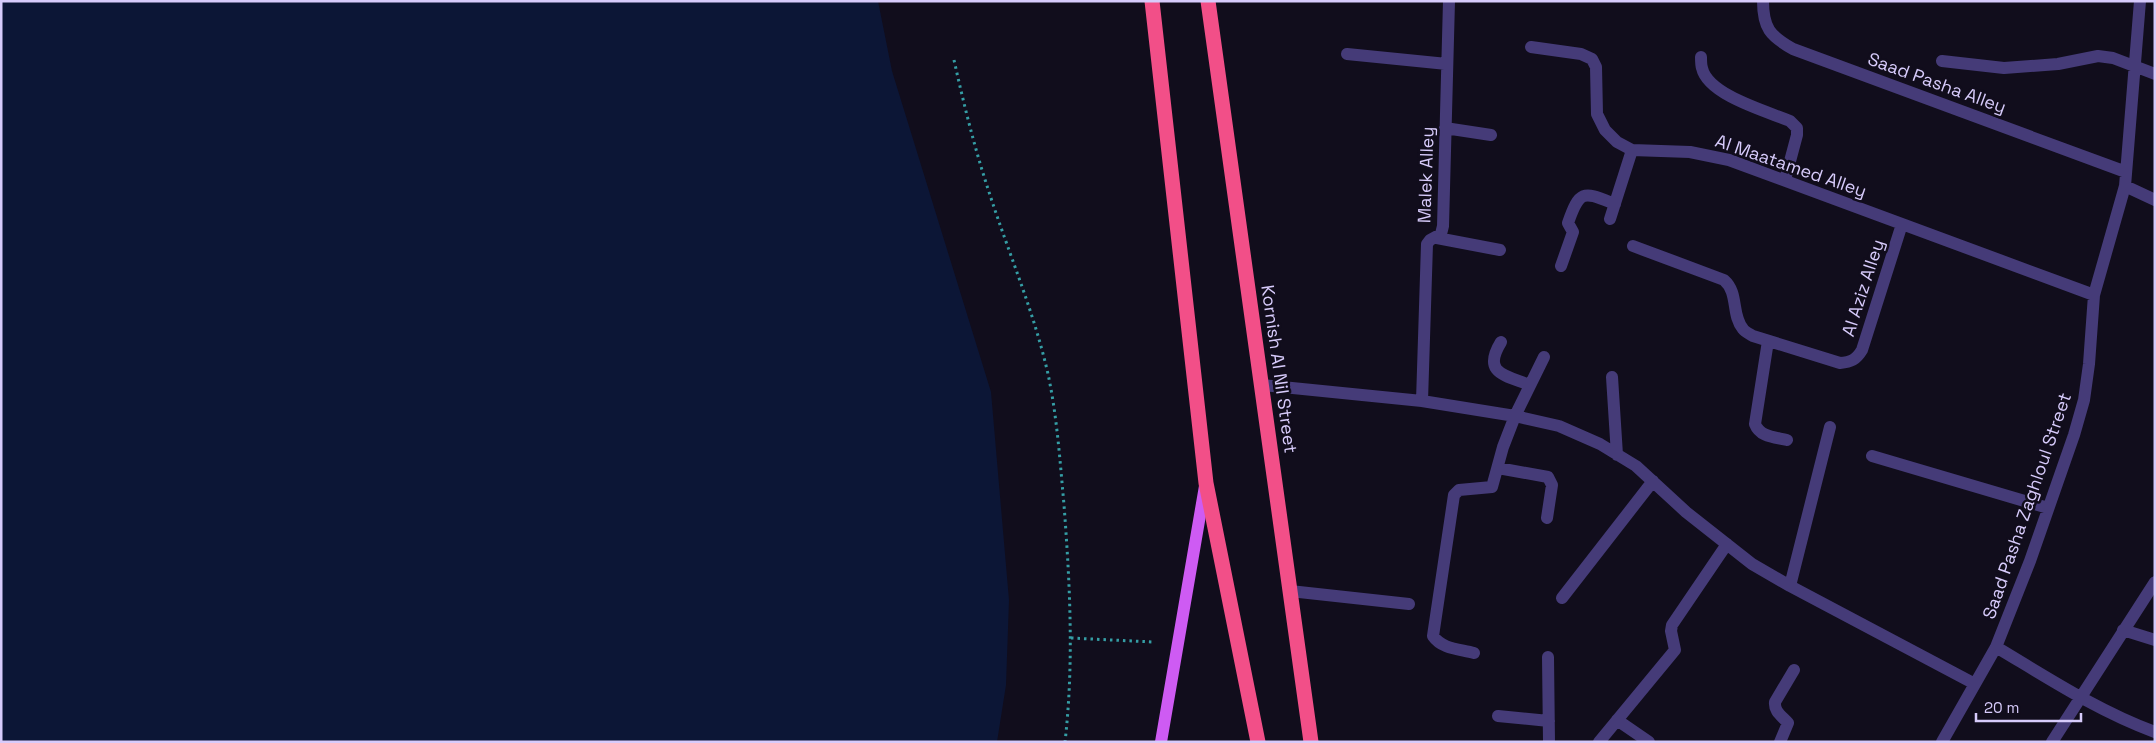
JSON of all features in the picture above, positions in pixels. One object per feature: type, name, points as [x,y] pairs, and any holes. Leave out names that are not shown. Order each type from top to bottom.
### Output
[{"type":"highway","points":[[1152,1],[1206,483],[1258,742]]},
{"type":"highway","name":"Kornish Al Nil Street","points":[[1208,1],[1311,742]]},
{"type":"main road","points":[[1161,742],[1206,483]]},
{"type":"street","name":"Malek Alley","points":[[1422,401],[1427,244],[1430,240],[1437,238],[1441,234],[1443,226],[1449,1]]},
{"type":"street","name":"Saad Pasha Alley","points":[[1762,1],[1763,18],[1771,34],[1793,49],[2126,172]]},
{"type":"street","name":"Saad Pasha Zaghloul Street","points":[[1942,742],[1996,647],[2074,436],[2084,400],[2090,364],[2094,295],[2126,186],[2140,1]]},
{"type":"street","name":"Al Maatamed Alley","points":[[1531,47],[1581,54],[1592,59],[1596,67],[1597,114],[1605,130],[1617,142],[1632,150],[1710,155],[1785,180],[2094,295]]},
{"type":"street","points":[[1347,54],[1447,64]]},
{"type":"street","points":[[1942,61],[2004,68],[2058,64],[2098,56],[2113,58],[2155,74]]},
{"type":"street","points":[[1702,57],[1702,68],[1708,81],[1720,91],[1790,121],[1797,128],[1797,135],[1785,180]]},
{"type":"street","points":[[1445,128],[1491,135]]},
{"type":"street","points":[[1610,219],[1632,150]]},
{"type":"street","points":[[2126,186],[2155,200]]},
{"type":"street","points":[[1561,266],[1573,232],[1568,223],[1579,198],[1584,194],[1590,194],[1615,204]]},
{"type":"street","name":"Al Aziz Alley","points":[[1633,246],[1724,280],[1730,285],[1736,313],[1743,329],[1753,336],[1840,363],[1851,362],[1858,356],[1902,224]]},
{"type":"street","points":[[1437,238],[1500,250]]},
{"type":"street","points":[[1768,341],[1755,424],[1757,431],[1762,434],[1787,440]]},
{"type":"street","points":[[1501,342],[1494,354],[1493,363],[1495,368],[1499,373],[1530,385]]},
{"type":"street","points":[[1474,653],[1438,643],[1433,636],[1454,495],[1459,490],[1492,487],[1515,416],[1544,357]]},
{"type":"street","points":[[1612,377],[1617,455]]},
{"type":"street","points":[[1262,385],[1422,401],[1515,416],[1559,426],[1600,444],[1636,466],[1686,512],[1752,564],[1975,684]]},
{"type":"street","points":[[1790,586],[1830,427]]},
{"type":"street","points":[[1872,456],[2048,508]]},
{"type":"street","points":[[1498,468],[1548,477],[1552,485],[1547,518]]},
{"type":"street","points":[[1562,598],[1653,482]]},
{"type":"street","points":[[1599,742],[1675,650],[1671,631],[1672,625],[1727,544]]},
{"type":"street","points":[[2052,742],[2155,582]]},
{"type":"street","points":[[1290,591],[1409,604]]},
{"type":"street","points":[[2123,630],[2155,640]]},
{"type":"street","points":[[1996,647],[2080,697],[2128,722],[2155,732]]},
{"type":"street","points":[[1548,657],[1550,742]]},
{"type":"street","points":[[1780,742],[1788,723],[1774,708],[1775,702],[1794,670]]},
{"type":"street","points":[[1498,716],[1549,721]]},
{"type":"street","points":[[1617,720],[1649,742]]},
{"type":"path","points":[[954,60],[977,154],[1027,300],[1048,374],[1061,474],[1068,556],[1071,638],[1065,742]]},
{"type":"path","points":[[1071,638],[1178,644]]},
{"type":"water","points":[[1,1],[878,1],[892,71],[991,392],[1009,600],[1006,685],[997,742],[1,742]]}]
